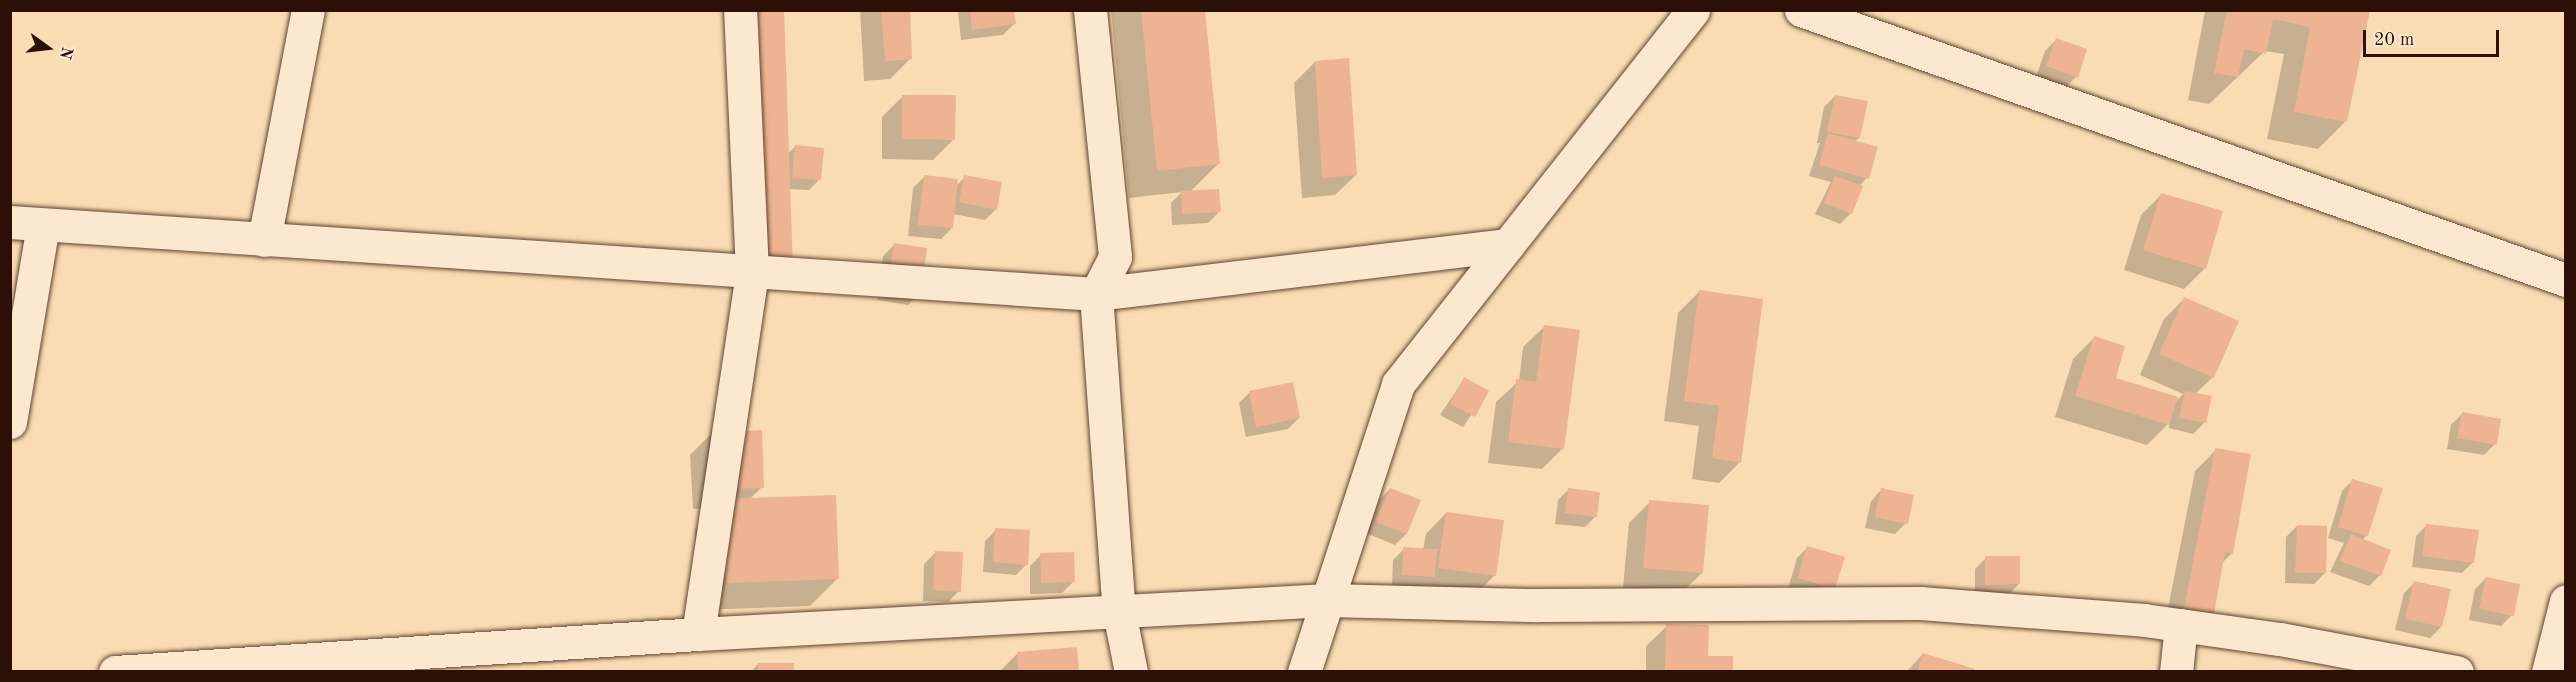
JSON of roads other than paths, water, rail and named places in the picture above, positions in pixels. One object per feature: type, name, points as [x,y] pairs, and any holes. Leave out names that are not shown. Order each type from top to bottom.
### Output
[{"type":"street","points":[[264,240],[308,10]]},
{"type":"street","points":[[1090,10],[1115,257],[1096,294],[1119,612],[1131,672]]},
{"type":"street","points":[[1304,672],[1398,384],[1693,10]]},
{"type":"street","points":[[1801,10],[2565,280]]},
{"type":"street","points":[[698,634],[752,272],[736,11]]},
{"type":"street","points":[[10,222],[1096,294],[1508,246]]},
{"type":"street","points":[[10,422],[44,225]]},
{"type":"street","points":[[115,672],[211,668],[698,634],[1327,600],[1538,605],[1920,603],[2181,625],[2280,639],[2457,672]]},
{"type":"street","points":[[2548,672],[2565,601]]},
{"type":"street","points":[[2176,672],[2181,625]]}]
